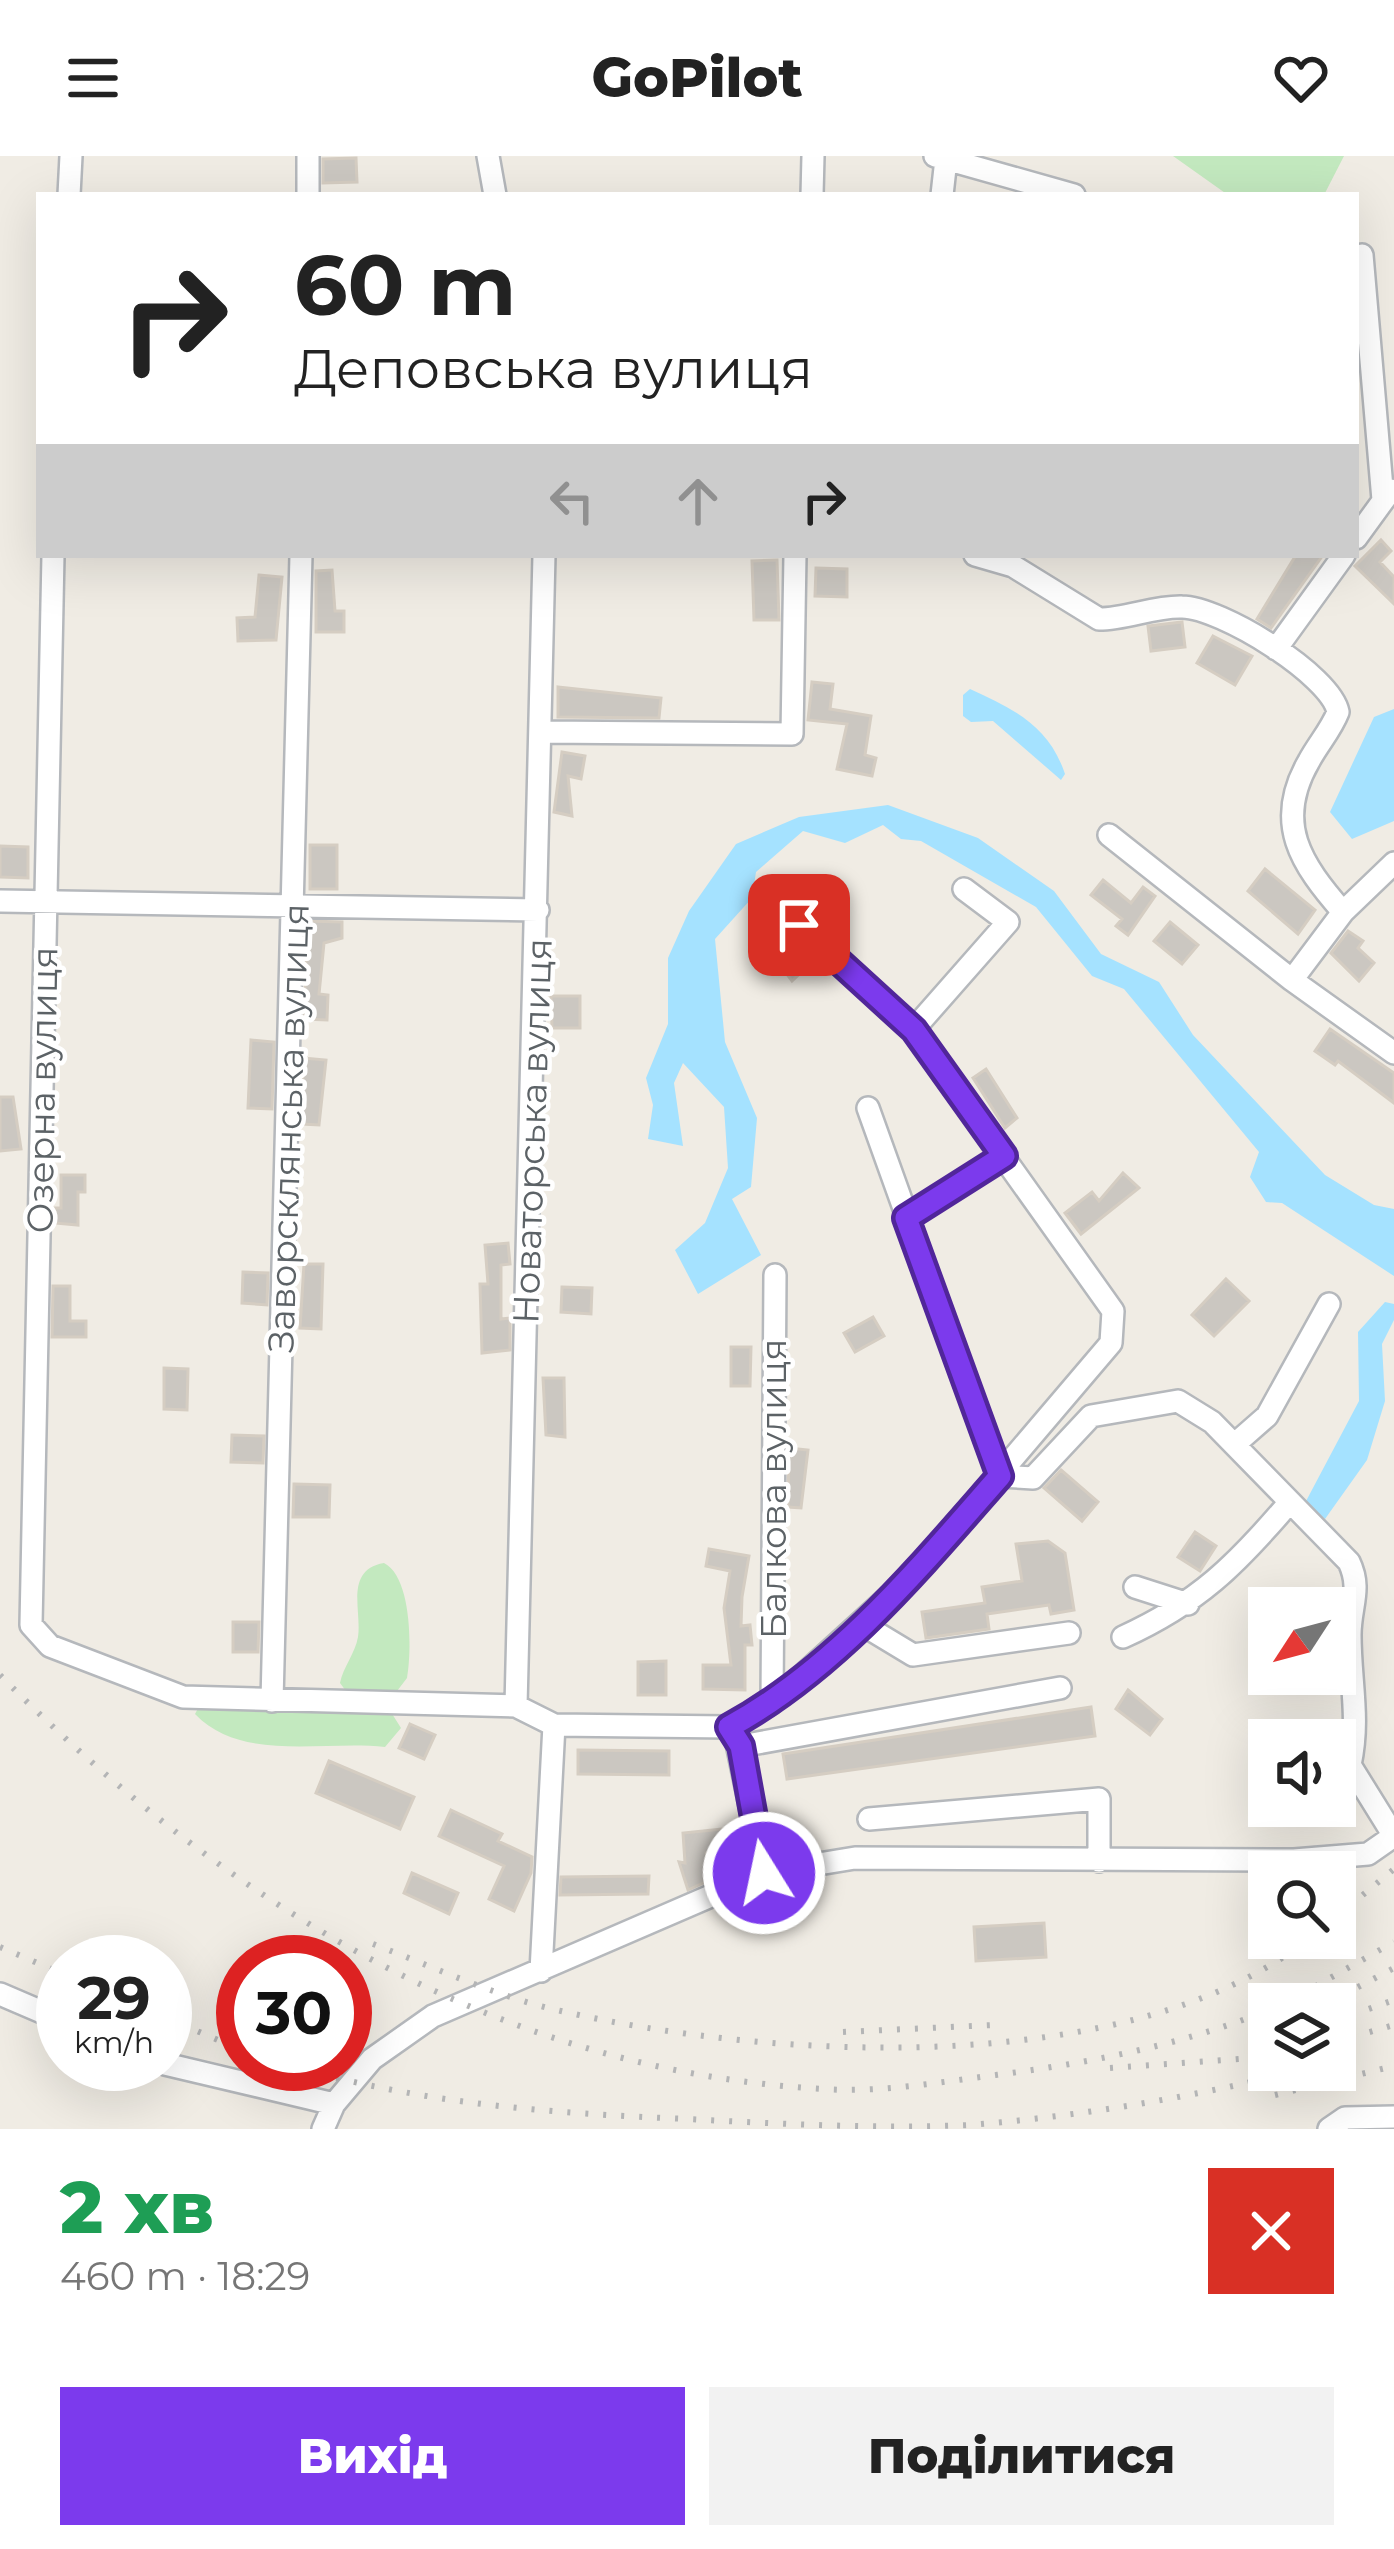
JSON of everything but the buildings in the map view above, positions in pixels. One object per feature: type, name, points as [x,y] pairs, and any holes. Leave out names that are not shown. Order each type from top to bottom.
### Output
[{"type":"street","points":[[69,192],[71,156]]},
{"type":"street","points":[[308,156],[308,192]]},
{"type":"street","points":[[488,156],[494,192]]},
{"type":"street","points":[[812,192],[813,156]]},
{"type":"street","points":[[942,192],[941,158],[1063,192]]},
{"type":"street","points":[[1359,256],[1389,493],[1359,534]]},
{"type":"street","name":"Озерна вулиця","points":[[53,558],[32,1625],[50,1646],[183,1697],[272,1701]]},
{"type":"street","name":"Заворсклянська вулиця","points":[[272,1701],[301,558]]},
{"type":"street","name":"Новаторська вулиця","points":[[516,1706],[544,558]]},
{"type":"street","points":[[542,732],[792,734],[795,558]]},
{"type":"street","points":[[985,558],[1013,566],[1099,619],[1188,607],[1276,649],[1336,698],[1339,712],[1309,761],[1289,811],[1297,853],[1343,912]]},
{"type":"street","points":[[1276,649],[1341,558]]},
{"type":"street","points":[[1108,835],[1292,980],[1394,1053]]},
{"type":"street","points":[[1292,980],[1343,912],[1394,863]]},
{"type":"street","points":[[914,1030],[1008,922],[964,889]]},
{"type":"street","points":[[0,902],[538,910]]},
{"type":"street","points":[[735,1737],[917,1571],[1111,1343],[1113,1311],[914,1030],[799,925]]},
{"type":"street","points":[[868,1108],[1000,1476]]},
{"type":"street","points":[[906,1218],[1004,1156]]},
{"type":"street","name":"Балкова вулиця","points":[[772,1703],[775,1275]]},
{"type":"street","points":[[1235,1444],[1267,1416],[1329,1304]]},
{"type":"street","points":[[323,2129],[334,2104],[372,2059],[433,2016],[764,1873],[855,1858],[1100,1861],[1354,1856],[1368,1854],[1394,1836],[1350,1765],[1359,1724],[1349,1632],[1358,1581],[1349,1562],[1235,1444],[1178,1401],[1151,1401],[1091,1416],[1033,1478],[1000,1476]]},
{"type":"street","points":[[1123,1637],[1188,1604],[1228,1574],[1289,1504]]},
{"type":"street","points":[[1135,1587],[1188,1604]]},
{"type":"street","points":[[860,1623],[913,1655],[1069,1633]]},
{"type":"street","points":[[272,1701],[516,1706],[554,1725],[735,1737],[1060,1688]]},
{"type":"street","points":[[541,1971],[554,1725]]},
{"type":"street","points":[[735,1737],[764,1873]]},
{"type":"street","points":[[869,1819],[1099,1799],[1100,1861]]},
{"type":"street","points":[[0,1994],[36,2009]]},
{"type":"street","points":[[192,2070],[334,2104]]},
{"type":"street","points":[[1329,2129],[1345,2118],[1382,2122]]},
{"type":"green space","points":[[1173,156],[1344,156],[1326,192],[1224,192]]},
{"type":"green space","points":[[384,1563],[393,1571],[405,1598],[407,1678],[394,1695],[349,1695],[340,1683],[358,1637],[359,1583],[372,1567]]},
{"type":"green space","points":[[202,1701],[389,1709],[401,1728],[385,1747],[259,1744],[214,1729],[195,1714]]},
{"type":"water","points":[[970,689],[1040,731],[1058,757],[1065,774],[1061,780],[993,721],[971,722],[963,716],[963,695]]},
{"type":"water","points":[[1394,709],[1394,821],[1352,839],[1330,812],[1374,717]]},
{"type":"water","points":[[888,805],[978,838],[1054,891],[1101,954],[1159,982],[1193,1035],[1325,1175],[1374,1205],[1394,1209],[1394,1276],[1282,1203],[1266,1202],[1250,1177],[1259,1152],[1124,989],[1092,976],[1036,907],[921,841],[901,839],[883,825],[845,843],[803,831],[756,872],[752,898],[715,939],[725,1042],[757,1118],[751,1187],[732,1199],[761,1255],[698,1294],[675,1250],[705,1223],[728,1168],[724,1107],[683,1063],[674,1083],[683,1146],[648,1139],[653,1105],[646,1078],[668,1024],[668,958],[689,911],[736,844],[799,817]]},
{"type":"water","points":[[1385,1302],[1394,1304],[1394,1320],[1382,1344],[1385,1401],[1367,1460],[1325,1519],[1305,1503],[1359,1401],[1358,1332]]},
{"type":"railway","points":[[0,1675],[87,1758],[178,1833],[273,1901],[374,1961],[479,2010],[589,2049],[704,2075],[824,2089],[867,2089],[1100,2058],[1169,2043],[1248,2017]]},
{"type":"railway","points":[[1356,1901],[1394,1869]]},
{"type":"railway","points":[[1321,1983],[1394,1942]]},
{"type":"railway","points":[[373,1944],[489,1990],[561,2011],[647,2028],[844,2047],[948,2046],[1050,2036],[1147,2016],[1235,1984],[1276,1959]]},
{"type":"railway","points":[[0,1947],[36,1962]]},
{"type":"railway","points":[[1356,1988],[1394,1968]]},
{"type":"railway","points":[[1356,2014],[1394,2000]]},
{"type":"railway","points":[[843,2032],[993,2025]]},
{"type":"railway","points":[[1356,2036],[1394,2025]]},
{"type":"railway","points":[[192,2029],[216,2039]]},
{"type":"railway","points":[[1110,2068],[1248,2058]]},
{"type":"railway","points":[[1275,2095],[1394,2066]]},
{"type":"railway","points":[[372,2086],[534,2110],[900,2126],[970,2125],[1096,2111],[1248,2082]]},
{"type":"route","points":[[764,1873],[741,1746],[729,1727],[772,1703],[917,1571],[1000,1476],[906,1218],[1004,1156],[914,1030],[799,925]]}]
